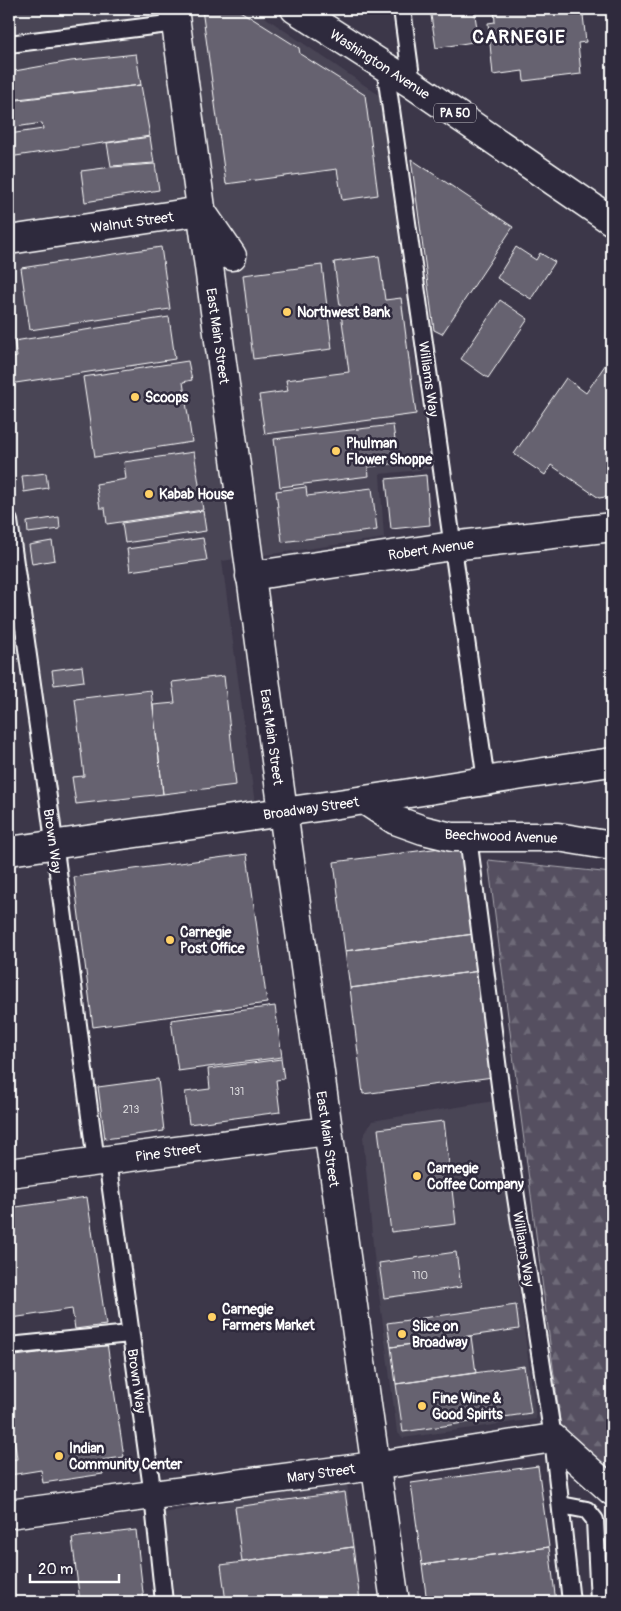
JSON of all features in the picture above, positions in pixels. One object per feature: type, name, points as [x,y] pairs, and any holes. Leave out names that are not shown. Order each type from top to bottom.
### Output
[{"type":"street","name":"Washington Avenue","points":[[295,9],[412,84],[612,221]]},
{"type":"street","name":"East Main Street","points":[[175,16],[250,576],[374,1466],[395,1602]]},
{"type":"street","name":"Walnut Street","points":[[9,240],[201,212]]},
{"type":"street","points":[[201,212],[232,256]]},
{"type":"street","name":"Robert Avenue","points":[[250,576],[452,546],[612,527]]},
{"type":"street","name":"Broadway Street","points":[[9,851],[366,801],[486,780],[612,762]]},
{"type":"street","name":"Beechwood Avenue","points":[[366,801],[395,820],[452,837],[558,837],[612,846]]},
{"type":"street","name":"Pine Street","points":[[9,1173],[328,1131]]},
{"type":"street","points":[[553,1438],[612,1491]]},
{"type":"street","name":"Mary Street","points":[[9,1514],[374,1466],[553,1438]]},
{"type":"lane","points":[[402,9],[412,84]]},
{"type":"lane","points":[[9,44],[175,16]]},
{"type":"lane","name":"Williams Way","points":[[385,67],[486,780]]},
{"type":"lane","name":"Brown Way","points":[[9,521],[54,844],[130,1334],[153,1496],[164,1602]]},
{"type":"lane","name":"Williams Way","points":[[468,837],[504,1122],[553,1438],[572,1602]]},
{"type":"lane","points":[[9,1346],[130,1334]]},
{"type":"lane","points":[[561,1505],[587,1510],[595,1520],[599,1602]]},
{"type":"shaded area","points":[[9,9],[253,9],[379,95],[430,469],[380,474],[384,538],[222,561],[255,804],[52,828],[9,517]]},
{"type":"shaded area","points":[[494,1101],[536,1419],[403,1438],[397,1432],[374,1256],[363,1137],[372,1121]]},
{"type":"shaded area","points":[[347,1479],[362,1602],[175,1602],[164,1513]]},
{"type":"green space","points":[[488,860],[612,873],[612,1470],[561,1429]]},
{"type":"building","points":[[202,9],[237,9],[299,48],[300,54],[365,95],[378,195],[342,200],[337,169],[226,184]]},
{"type":"building","points":[[430,9],[474,9],[479,41],[436,48]]},
{"type":"building","points":[[494,9],[595,9],[595,13],[583,15],[586,42],[578,43],[581,74],[524,81],[523,71],[493,75],[488,23],[495,22]]},
{"type":"building","points":[[136,54],[141,85],[9,100],[9,72],[71,61]]},
{"type":"building","points":[[141,85],[150,136],[9,157],[9,134],[43,129],[42,123],[9,128],[9,101]]},
{"type":"building","points":[[150,137],[154,163],[111,166],[107,143]]},
{"type":"building","points":[[411,159],[513,227],[442,334],[434,330]]},
{"type":"building","points":[[155,164],[159,190],[85,202],[81,171]]},
{"type":"building","points":[[161,247],[170,309],[30,330],[21,268]]},
{"type":"building","points":[[516,247],[536,260],[540,253],[555,262],[531,299],[497,278]]},
{"type":"building","points":[[379,256],[385,300],[401,298],[416,414],[265,434],[259,395],[288,391],[286,380],[349,372],[334,262]]},
{"type":"building","name":"Northwest Bank","points":[[322,265],[332,349],[253,359],[243,275]]},
{"type":"building","points":[[500,300],[528,319],[488,378],[461,359]]},
{"type":"building","points":[[169,317],[175,359],[9,384],[9,359],[17,357],[14,341]]},
{"type":"building","points":[[612,355],[612,496],[599,498],[551,465],[545,475],[514,454],[566,378],[586,393]]},
{"type":"building","name":"Scoops","points":[[188,361],[192,380],[183,382],[192,442],[95,457],[83,377]]},
{"type":"building","name":"Phulman Flower Shoppe","points":[[393,425],[398,463],[368,467],[369,476],[280,487],[274,439]]},
{"type":"building","name":"Kabab House","points":[[194,452],[203,510],[107,524],[105,508],[100,508],[96,484],[126,479],[124,462]]},
{"type":"building","points":[[46,473],[48,488],[24,492],[22,476]]},
{"type":"building","points":[[426,475],[430,525],[391,529],[386,479]]},
{"type":"building","points":[[306,487],[307,496],[372,488],[377,530],[282,542],[276,491]]},
{"type":"building","points":[[203,511],[206,531],[125,543],[122,523]]},
{"type":"building","points":[[59,517],[60,529],[28,533],[27,522]]},
{"type":"building","points":[[203,538],[207,560],[130,571],[127,549]]},
{"type":"building","points":[[52,541],[55,560],[32,564],[29,545]]},
{"type":"building","points":[[82,666],[84,681],[54,685],[52,670]]},
{"type":"building","points":[[224,676],[236,785],[163,794],[153,705],[175,703],[172,682]]},
{"type":"building","points":[[151,690],[163,794],[76,804],[72,777],[84,776],[75,699]]},
{"type":"building","points":[[463,845],[474,934],[345,951],[334,862]]},
{"type":"building","name":"Carnegie Post Office","points":[[247,854],[267,1003],[93,1027],[74,877]]},
{"type":"building","points":[[474,934],[480,971],[350,988],[345,951]]},
{"type":"building","points":[[480,971],[493,1077],[363,1094],[350,988]]},
{"type":"building","points":[[275,1006],[282,1057],[178,1071],[171,1020]]},
{"type":"building","points":[[281,1059],[284,1079],[276,1080],[280,1112],[189,1124],[185,1092],[210,1089],[208,1069]]},
{"type":"building","points":[[158,1079],[164,1131],[105,1139],[98,1087]]},
{"type":"building","name":"Carnegie Coffee Company","points":[[444,1121],[456,1224],[391,1232],[378,1129]]},
{"type":"building","points":[[87,1197],[106,1325],[75,1329],[72,1309],[12,1318],[9,1293],[9,1208]]},
{"type":"building","points":[[456,1252],[461,1287],[384,1298],[379,1263]]},
{"type":"building","points":[[516,1305],[519,1329],[391,1347],[387,1323]]},
{"type":"building","points":[[471,1336],[476,1373],[396,1384],[391,1347]]},
{"type":"building","points":[[107,1343],[124,1457],[101,1460],[103,1474],[43,1483],[41,1470],[10,1475],[9,1460],[17,1459],[12,1424],[9,1424],[9,1357]]},
{"type":"building","points":[[524,1366],[531,1413],[403,1432],[396,1384]]},
{"type":"building","points":[[538,1466],[549,1547],[422,1565],[411,1483]]},
{"type":"building","points":[[345,1492],[353,1547],[242,1562],[235,1507]]},
{"type":"building","points":[[136,1530],[144,1602],[80,1602],[72,1538]]},
{"type":"building","points":[[353,1547],[360,1601],[226,1602],[221,1565]]},
{"type":"building","points":[[549,1547],[556,1602],[427,1602],[422,1565]]},
{"type":"place","name":"Northwest Bank","points":[[287,312]]},
{"type":"place","name":"Scoops","points":[[135,397]]},
{"type":"place","name":"Phulman Flower Shoppe","points":[[336,451]]},
{"type":"place","name":"Kabab House","points":[[149,494]]},
{"type":"place","name":"Carnegie Post Office","points":[[170,940]]},
{"type":"place","name":"Carnegie Coffee Company","points":[[417,1176]]},
{"type":"place","name":"Carnegie Farmers Market","points":[[212,1317]]},
{"type":"place","name":"Slice on Broadway","points":[[402,1334]]},
{"type":"place","name":"Fine Wine & Good Spirits","points":[[422,1406]]},
{"type":"place","name":"Indian Community Center","points":[[59,1456]]},
{"type":"district","name":"CARNEGIE","points":[[519,36]]}]
